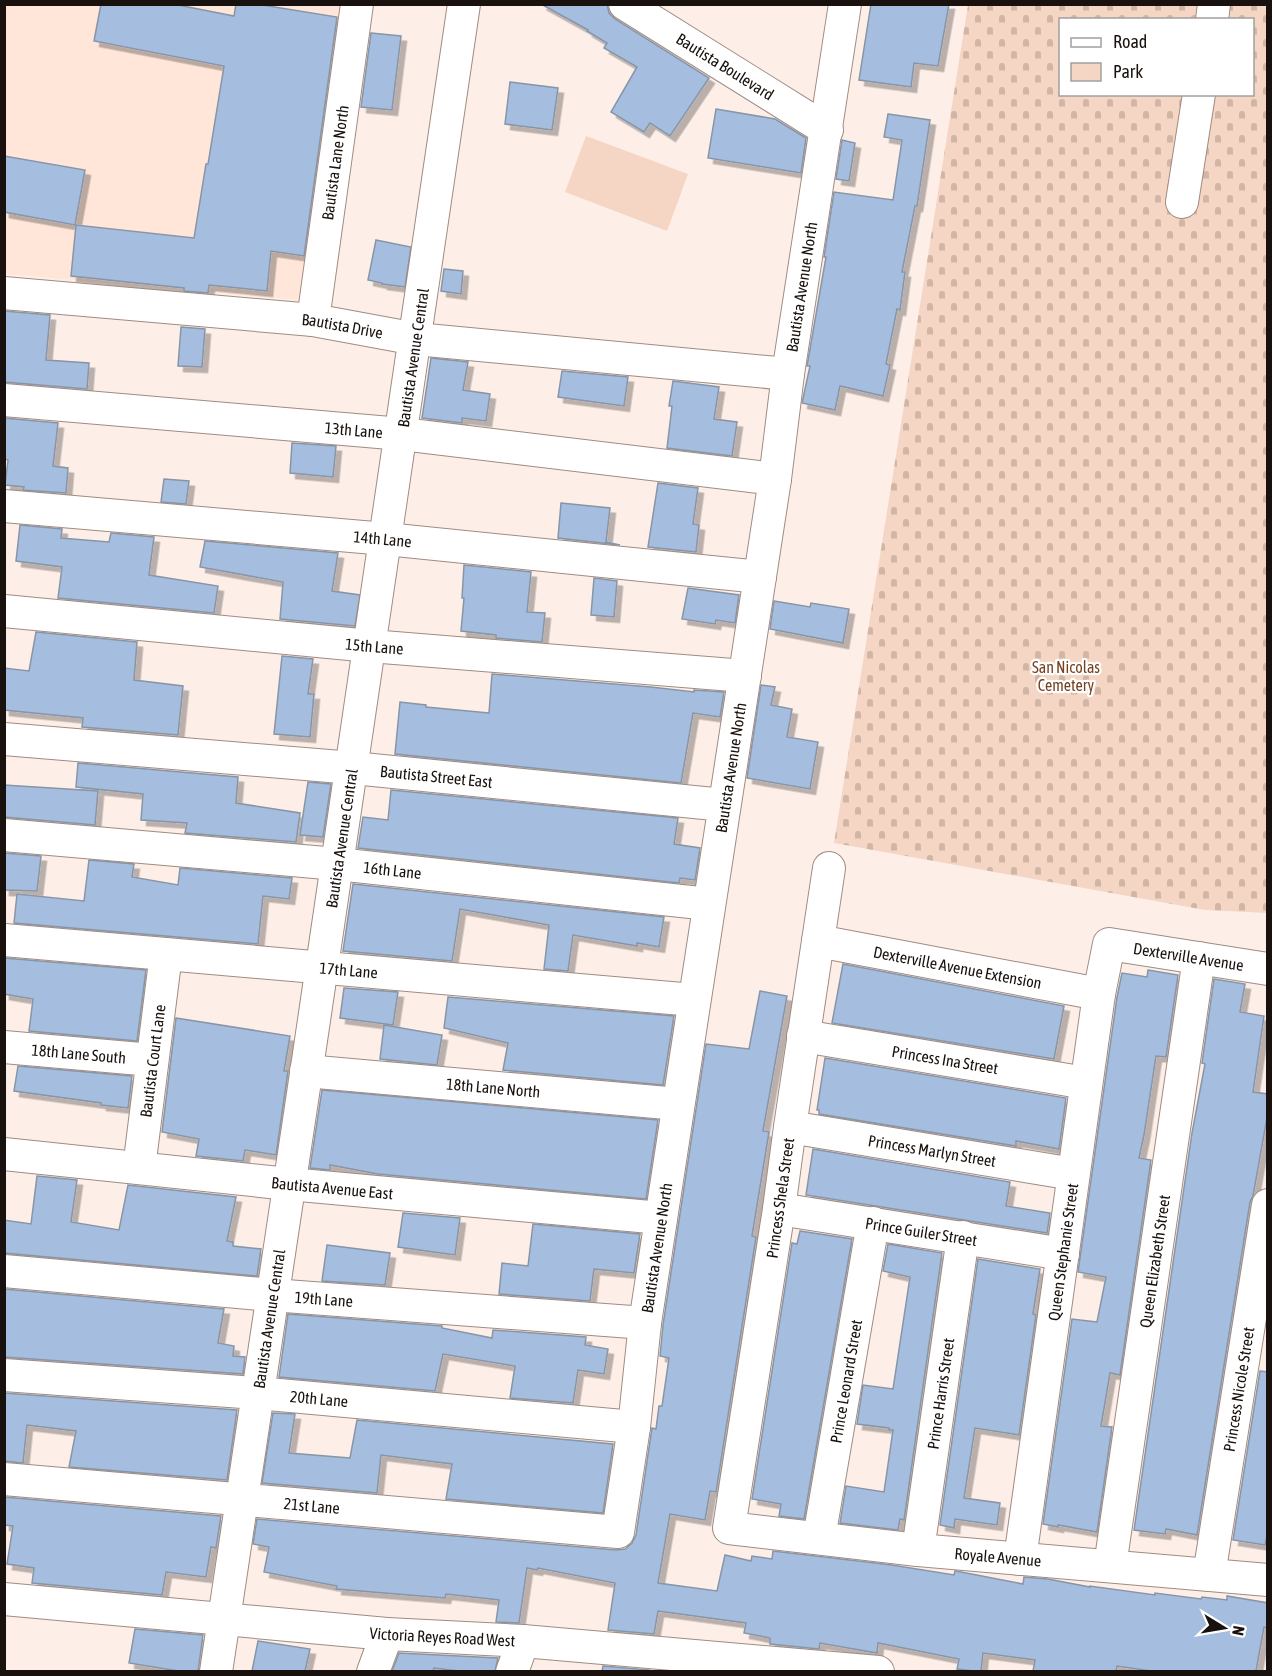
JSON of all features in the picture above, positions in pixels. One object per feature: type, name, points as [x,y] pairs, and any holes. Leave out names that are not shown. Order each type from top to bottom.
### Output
[{"type":"street","name":"Bautista Lane North","points":[[313,320],[357,4]]},
{"type":"street","name":"Bautista Avenue Central","points":[[216,1671],[353,768],[464,4]]},
{"type":"street","name":"Bautista Boulevard","points":[[625,4],[827,130]]},
{"type":"street","name":"Bautista Avenue North","points":[[618,1532],[634,1427],[645,1323],[775,479],[788,374],[845,4]]},
{"type":"street","points":[[1182,202],[1199,96]]},
{"type":"street","name":"Bautista Drive","points":[[4,293],[313,320],[416,339],[788,374]]},
{"type":"street","name":"13th Lane","points":[[4,400],[402,434],[775,479]]},
{"type":"street","name":"14th Lane","points":[[4,506],[386,539],[760,577]]},
{"type":"street","name":"15th Lane","points":[[4,611],[370,646],[745,676]]},
{"type":"street","name":"Bautista Street East","points":[[4,739],[353,768],[724,806]]},
{"type":"street","name":"16th Lane","points":[[4,835],[337,864],[709,904]]},
{"type":"street","name":"Princess Shela Street","points":[[729,1528],[829,868]]},
{"type":"street","name":"17th Lane","points":[[4,940],[694,1000]]},
{"type":"street","name":"Dexterville Avenue Extension","points":[[818,941],[1099,994]]},
{"type":"street","name":"Queen Stephanie Street","points":[[1020,1559],[1086,1083],[1109,944]]},
{"type":"street","name":"Dexterville Avenue","points":[[1109,944],[1268,969]]},
{"type":"street","name":"Bautista Court Lane","points":[[139,1168],[166,954]]},
{"type":"street","name":"Queen Elizabeth Street","points":[[1110,1566],[1199,958]]},
{"type":"street","name":"Princess Ina Street","points":[[803,1036],[1086,1083]]},
{"type":"street","name":"18th Lane South","points":[[4,1047],[152,1060]]},
{"type":"street","name":"18th Lane North","points":[[306,1071],[678,1104]]},
{"type":"street","name":"Princess Marlyn Street","points":[[790,1127],[1073,1174]]},
{"type":"street","name":"Bautista Avenue East","points":[[4,1154],[289,1184],[661,1218]]},
{"type":"street","name":"Princess Nicole Street","points":[[1209,1575],[1268,1205]]},
{"type":"street","name":"Prince Guiler Street","points":[[779,1209],[1064,1254]]},
{"type":"street","name":"Prince Leonard Street","points":[[819,1538],[873,1224]]},
{"type":"street","name":"Prince Harris Street","points":[[918,1550],[963,1238]]},
{"type":"street","name":"19th Lane","points":[[4,1270],[272,1295],[645,1323]]},
{"type":"street","name":"20th Lane","points":[[4,1375],[257,1393],[634,1427]]},
{"type":"street","name":"21st Lane","points":[[4,1479],[618,1532]]},
{"type":"street","name":"Royale Avenue","points":[[729,1528],[918,1550],[1268,1580]]},
{"type":"street","name":"Victoria Reyes Road West","points":[[4,1599],[387,1634],[523,1641],[878,1671]]},
{"type":"street","points":[[374,1671],[387,1634]]},
{"type":"street","points":[[512,1671],[523,1641]]},
{"type":"shaded area","points":[[4,5],[354,5],[309,301],[5,274]]},
{"type":"green space","name":"San Nicolas Cemetery","points":[[968,5],[1267,5],[1267,913],[1205,910],[834,843]]},
{"type":"green space","points":[[586,136],[688,174],[667,231],[565,192]]},
{"type":"building","points":[[101,4],[173,4],[234,16],[236,4],[256,4],[337,17],[304,256],[271,251],[267,291],[209,285],[208,293],[184,291],[184,288],[71,276],[76,225],[194,238],[224,66],[94,41]]},
{"type":"building","points":[[541,4],[607,4],[609,13],[615,19],[709,78],[670,136],[650,123],[644,132],[611,112],[637,67],[604,48],[607,43],[588,30]]},
{"type":"building","points":[[871,4],[949,4],[938,66],[914,63],[911,87],[859,80]]},
{"type":"building","points":[[371,33],[401,36],[392,110],[361,107]]},
{"type":"building","points":[[510,82],[558,88],[552,130],[505,124]]},
{"type":"building","points":[[716,109],[775,119],[806,138],[801,173],[708,158]]},
{"type":"building","points":[[888,114],[930,120],[917,206],[915,206],[902,272],[905,272],[900,310],[897,309],[886,364],[890,365],[883,396],[840,386],[835,410],[802,403],[810,366],[807,366],[826,257],[824,257],[834,192],[893,200],[902,140],[884,137]]},
{"type":"building","points":[[842,140],[855,143],[849,181],[836,179]]},
{"type":"building","points":[[4,156],[85,170],[75,225],[4,212]]},
{"type":"building","points":[[376,240],[411,247],[405,287],[368,280]]},
{"type":"building","points":[[444,269],[463,271],[461,294],[441,291]]},
{"type":"building","points":[[4,311],[50,315],[46,360],[89,363],[87,389],[4,382]]},
{"type":"building","points":[[181,327],[205,329],[202,367],[178,366]]},
{"type":"building","points":[[431,358],[468,362],[463,390],[490,394],[486,421],[462,418],[462,423],[422,418]]},
{"type":"building","points":[[562,371],[628,377],[624,406],[558,397]]},
{"type":"building","points":[[673,381],[719,387],[714,419],[737,422],[732,456],[667,448]]},
{"type":"building","points":[[4,418],[58,423],[53,466],[68,468],[66,493],[23,490],[24,487],[5,485],[8,460],[4,459]]},
{"type":"building","points":[[292,443],[336,446],[333,477],[290,473]]},
{"type":"building","points":[[164,479],[189,481],[186,504],[161,502]]},
{"type":"building","points":[[658,483],[698,488],[693,524],[699,525],[696,552],[648,547]]},
{"type":"building","points":[[561,503],[610,508],[606,542],[620,545],[558,538]]},
{"type":"building","points":[[20,525],[62,529],[61,538],[109,542],[111,533],[154,537],[149,575],[218,586],[214,613],[58,598],[62,567],[16,561]]},
{"type":"building","points":[[205,541],[338,553],[332,591],[360,595],[355,626],[280,619],[283,582],[200,567]]},
{"type":"building","points":[[464,565],[531,572],[527,612],[545,613],[542,642],[496,638],[496,635],[461,631]]},
{"type":"building","points":[[594,578],[617,581],[614,617],[591,615]]},
{"type":"building","points":[[688,588],[739,595],[735,623],[716,620],[715,624],[682,619]]},
{"type":"building","points":[[774,601],[810,607],[811,603],[849,609],[843,643],[770,629]]},
{"type":"building","points":[[36,632],[137,642],[134,680],[183,686],[178,735],[82,727],[83,718],[4,710],[4,668],[29,671]]},
{"type":"building","points":[[282,656],[313,659],[308,694],[314,694],[310,737],[274,734]]},
{"type":"building","points":[[492,674],[694,692],[694,690],[724,692],[720,717],[693,713],[681,783],[395,754],[400,702],[489,713]]},
{"type":"building","points":[[761,685],[775,687],[771,705],[792,709],[787,737],[818,742],[810,789],[747,778]]},
{"type":"building","points":[[78,763],[238,777],[236,803],[300,813],[296,842],[185,833],[187,823],[141,820],[143,794],[76,787]]},
{"type":"building","points":[[308,782],[331,784],[323,837],[300,835]]},
{"type":"building","points":[[4,785],[98,791],[95,825],[4,817]]},
{"type":"building","points":[[391,790],[678,818],[674,844],[700,848],[695,880],[680,878],[679,883],[358,848],[363,817],[388,820]]},
{"type":"building","points":[[4,853],[41,856],[37,891],[4,890]]},
{"type":"building","points":[[89,860],[134,864],[132,877],[178,885],[180,868],[292,878],[289,899],[263,896],[258,944],[14,923],[17,894],[84,901]]},
{"type":"building","points":[[353,884],[664,917],[659,947],[637,943],[637,946],[573,935],[568,971],[544,969],[549,925],[460,909],[452,961],[343,951]]},
{"type":"building","points":[[4,958],[146,970],[137,1041],[29,1031],[33,999],[4,994]]},
{"type":"building","points":[[843,964],[1064,1006],[1054,1059],[832,1023]]},
{"type":"building","points":[[1148,970],[1178,975],[1166,1057],[1156,1056],[1139,1158],[1151,1160],[1120,1375],[1110,1373],[1101,1426],[1112,1427],[1097,1532],[1043,1524],[1072,1319],[1097,1322],[1106,1277],[1078,1272],[1117,997],[1122,973],[1147,977]]},
{"type":"building","points":[[1214,979],[1245,984],[1240,1012],[1264,1016],[1253,1092],[1268,1094],[1268,1112],[1250,1202],[1197,1535],[1166,1529],[1165,1534],[1134,1530],[1192,1133],[1205,1064],[1202,1063]]},
{"type":"building","points":[[344,988],[398,992],[393,1025],[340,1018]]},
{"type":"building","points":[[760,991],[787,996],[763,1131],[769,1132],[752,1236],[756,1237],[716,1492],[710,1491],[705,1520],[670,1514],[658,1583],[717,1591],[725,1555],[751,1561],[752,1556],[772,1559],[773,1551],[954,1575],[956,1571],[1023,1584],[1024,1577],[1155,1595],[1155,1593],[1227,1600],[1227,1596],[1268,1603],[1268,1628],[1264,1627],[1256,1671],[1151,1671],[1117,1666],[1116,1671],[1033,1671],[1035,1660],[983,1653],[981,1671],[973,1671],[957,1669],[959,1659],[878,1643],[877,1653],[820,1643],[819,1649],[770,1644],[770,1638],[744,1633],[746,1623],[658,1611],[654,1634],[608,1630],[615,1583],[538,1568],[537,1570],[527,1568],[519,1623],[496,1622],[499,1600],[446,1594],[445,1598],[336,1589],[337,1586],[264,1572],[269,1547],[253,1544],[257,1519],[616,1550],[625,1549],[632,1543],[636,1535],[652,1428],[656,1429],[659,1406],[662,1406],[669,1358],[660,1356],[663,1325],[706,1044],[749,1049]]},
{"type":"building","points":[[448,997],[674,1016],[663,1085],[503,1070],[508,1043],[444,1028]]},
{"type":"building","points":[[176,1018],[290,1036],[284,1071],[288,1071],[276,1155],[245,1150],[243,1161],[196,1156],[199,1139],[162,1132]]},
{"type":"building","points":[[384,1025],[442,1035],[437,1065],[380,1059]]},
{"type":"building","points":[[825,1058],[1066,1098],[1059,1149],[1016,1141],[1016,1146],[819,1114],[817,1110]]},
{"type":"building","points":[[18,1066],[132,1076],[128,1108],[14,1091]]},
{"type":"building","points":[[322,1090],[658,1120],[646,1199],[378,1174],[330,1165],[330,1170],[310,1168]]},
{"type":"building","points":[[813,1149],[1010,1182],[1006,1206],[1050,1213],[1047,1233],[806,1195]]},
{"type":"building","points":[[37,1176],[77,1180],[71,1222],[119,1230],[128,1185],[236,1197],[227,1241],[233,1242],[233,1246],[261,1249],[257,1276],[4,1253],[4,1220],[31,1224]]},
{"type":"building","points":[[403,1213],[460,1218],[455,1255],[398,1247]]},
{"type":"building","points":[[533,1224],[640,1234],[634,1273],[594,1269],[590,1301],[499,1294],[502,1263],[528,1266]]},
{"type":"building","points":[[800,1231],[852,1239],[804,1519],[779,1516],[781,1504],[752,1499],[792,1243],[797,1244]]},
{"type":"building","points":[[888,1244],[942,1253],[904,1520],[900,1519],[898,1530],[840,1523],[846,1486],[884,1492],[893,1430],[857,1424],[863,1385],[893,1389],[910,1277],[883,1271]]},
{"type":"building","points":[[327,1245],[390,1253],[385,1285],[322,1281]]},
{"type":"building","points":[[978,1259],[1040,1269],[1033,1314],[1036,1315],[1019,1435],[975,1428],[964,1498],[1000,1503],[997,1525],[955,1519],[954,1528],[940,1525]]},
{"type":"building","points":[[4,1289],[224,1309],[218,1343],[234,1346],[233,1356],[245,1357],[243,1374],[4,1357]]},
{"type":"building","points":[[288,1314],[442,1326],[442,1328],[492,1338],[493,1330],[586,1337],[585,1345],[608,1349],[604,1374],[578,1370],[573,1403],[510,1398],[515,1366],[443,1354],[435,1391],[279,1377]]},
{"type":"building","points":[[1260,1371],[1268,1372],[1268,1532],[1265,1545],[1233,1540]]},
{"type":"building","points":[[4,1393],[237,1410],[227,1480],[69,1467],[76,1431],[27,1425],[23,1463],[4,1461]]},
{"type":"building","points":[[273,1413],[295,1414],[289,1453],[350,1458],[357,1420],[613,1444],[603,1513],[446,1499],[452,1464],[381,1455],[377,1493],[262,1483]]},
{"type":"building","points":[[4,1497],[221,1516],[216,1548],[211,1547],[206,1577],[166,1572],[162,1595],[32,1583],[34,1568],[7,1564],[13,1526],[4,1525]]},
{"type":"building","points":[[135,1629],[203,1635],[198,1671],[178,1671],[129,1663]]},
{"type":"building","points":[[258,1641],[310,1649],[305,1671],[252,1671]]},
{"type":"building","points":[[399,1653],[498,1658],[495,1671],[434,1668],[433,1671],[392,1671]]},
{"type":"building","points":[[603,1666],[649,1670],[602,1671]]}]
